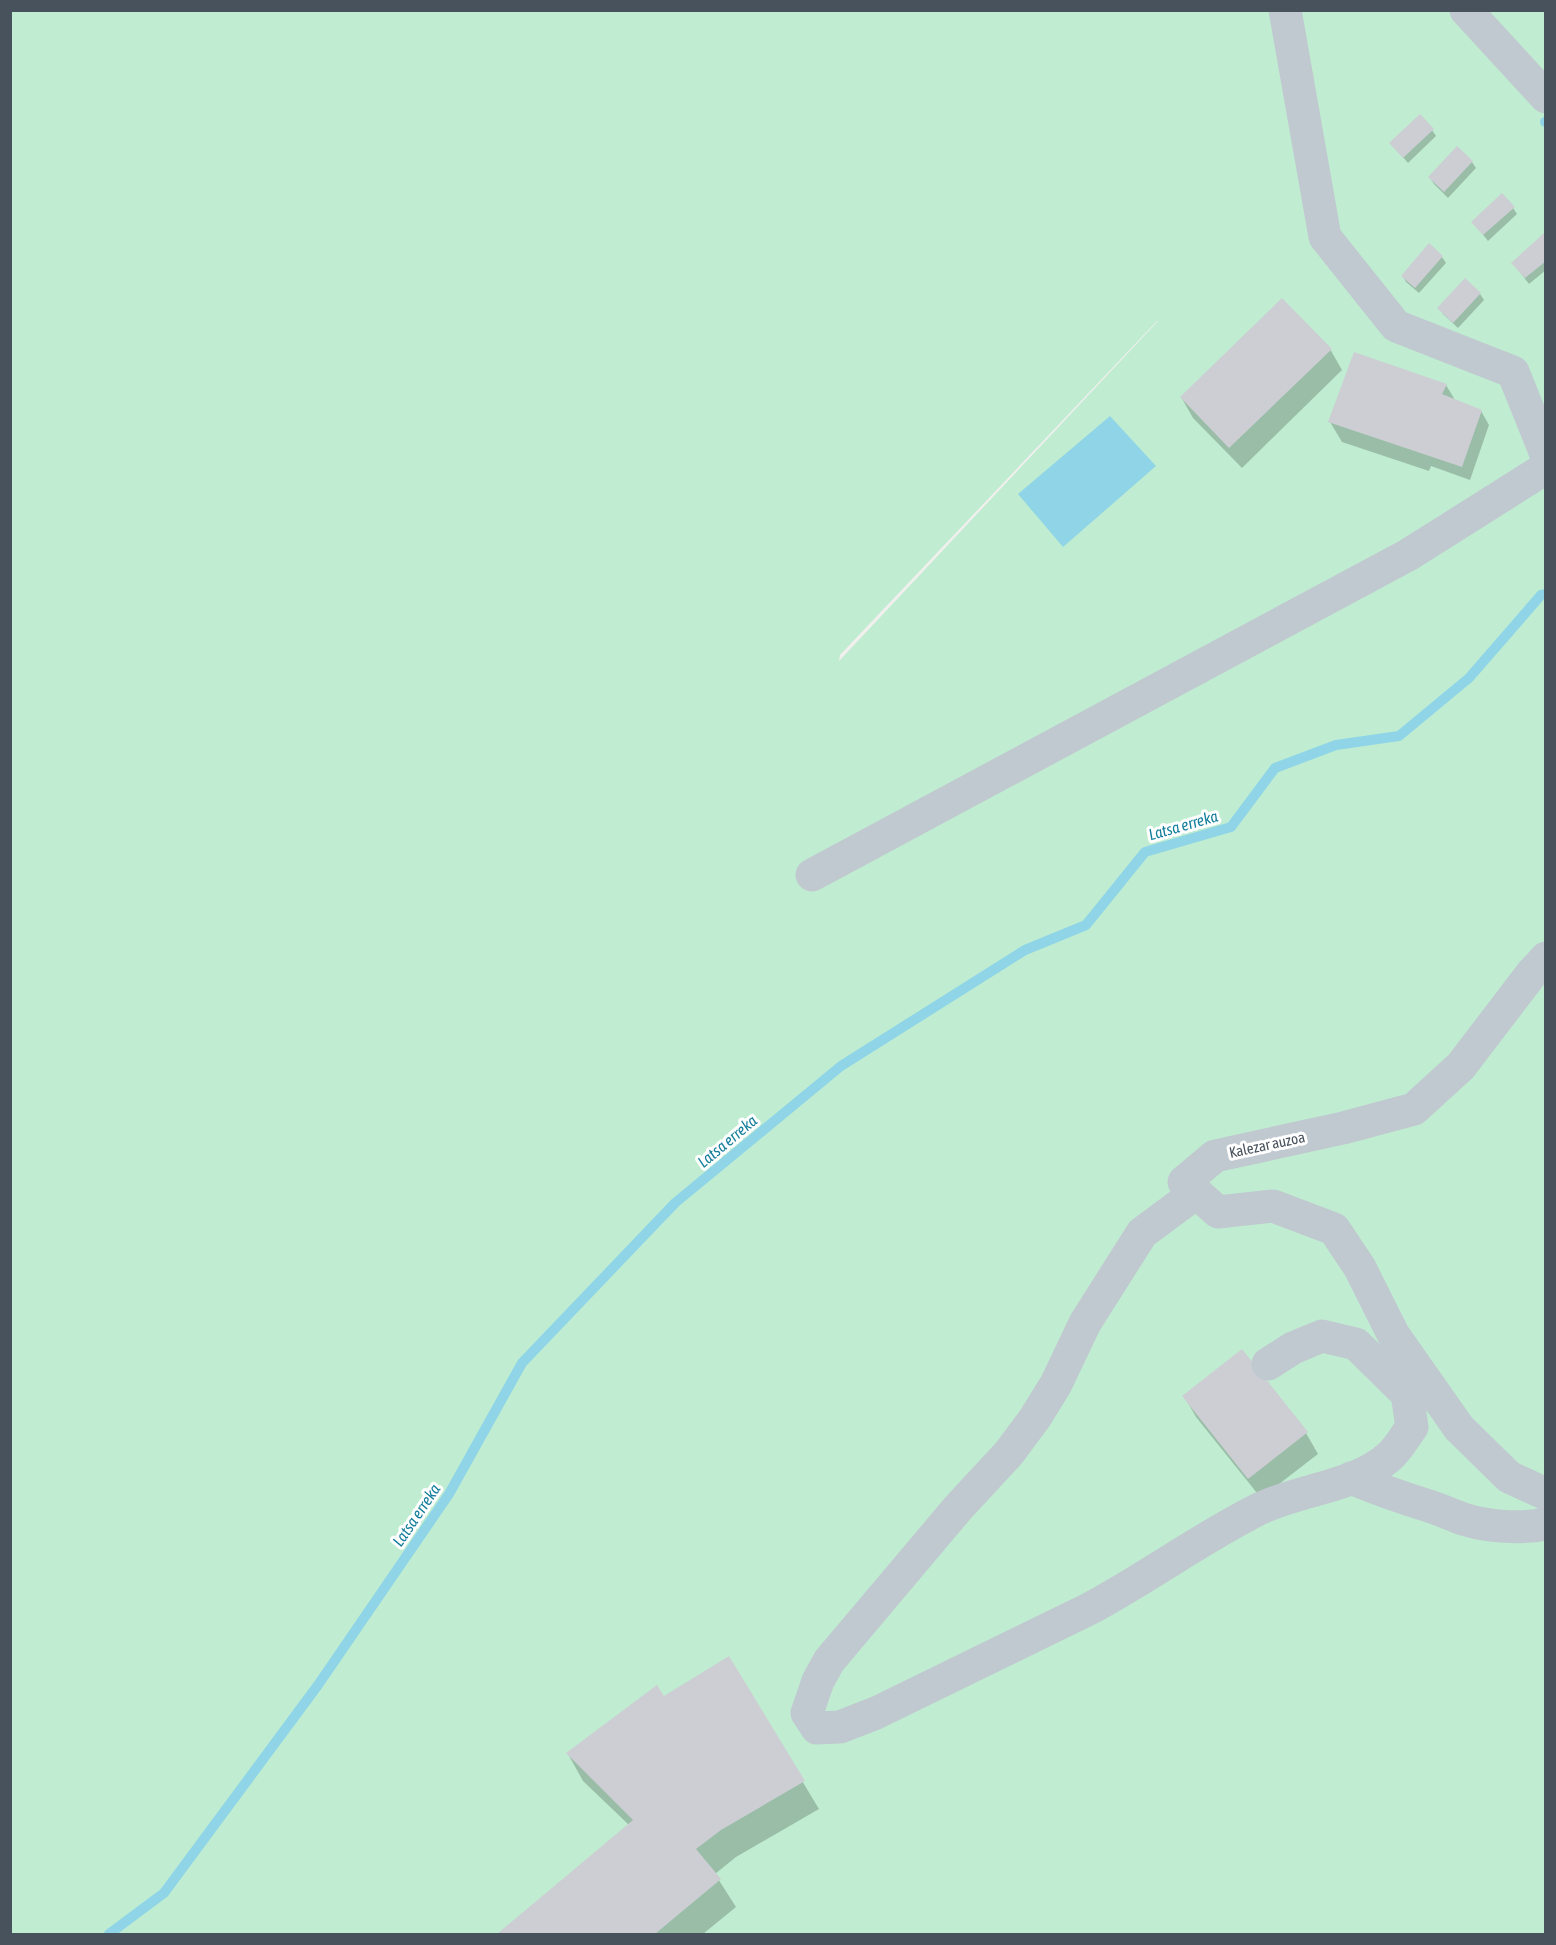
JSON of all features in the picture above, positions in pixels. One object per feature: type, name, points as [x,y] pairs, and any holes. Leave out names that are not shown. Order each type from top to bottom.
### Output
[{"type":"street","points":[[1285,10],[1325,237],[1396,326],[1512,372],[1545,454]]},
{"type":"street","points":[[1466,10],[1545,97]]},
{"type":"street","points":[[812,875],[1408,555],[1545,468]]},
{"type":"street","name":"Kalezar auzoa","points":[[1196,1193],[1184,1182],[1215,1156],[1343,1128],[1414,1109],[1461,1066],[1545,958]]},
{"type":"street","points":[[1268,1364],[1293,1348],[1322,1336],[1356,1344],[1407,1394],[1412,1427],[1391,1456],[1363,1474],[1292,1496],[1260,1509],[1119,1593],[876,1713],[840,1726],[817,1728],[807,1713],[818,1681],[829,1661],[958,1508],[1009,1453],[1035,1418],[1056,1384],[1085,1323],[1142,1233],[1196,1193],[1218,1212],[1273,1206],[1334,1229],[1360,1268],[1393,1334],[1460,1428],[1509,1477],[1545,1494]]},
{"type":"street","points":[[1351,1478],[1466,1520],[1498,1526],[1534,1527],[1545,1524]]},
{"type":"green space","points":[[11,11],[1545,11],[1545,1934],[11,1934]],"holes":[[[1158,321],[839,661],[840,655]]]},
{"type":"water","points":[[1110,416],[1156,466],[1063,547],[1018,494]]},
{"type":"building","points":[[1420,114],[1434,129],[1403,158],[1389,143]]},
{"type":"building","points":[[1457,146],[1473,161],[1444,192],[1428,177]]},
{"type":"building","points":[[1502,193],[1515,207],[1483,235],[1471,222]]},
{"type":"building","points":[[1544,233],[1546,261],[1525,278],[1511,263]]},
{"type":"building","points":[[1429,243],[1443,256],[1415,288],[1401,276]]},
{"type":"building","points":[[1465,278],[1481,293],[1453,323],[1437,308]]},
{"type":"building","points":[[1282,298],[1332,349],[1229,448],[1180,397]]},
{"type":"building","points":[[1354,352],[1447,384],[1442,394],[1482,410],[1462,467],[1328,422]]},
{"type":"building","points":[[1242,1349],[1308,1432],[1248,1479],[1182,1396]]},
{"type":"building","points":[[729,1656],[805,1781],[721,1830],[696,1849],[721,1879],[655,1934],[497,1934],[633,1820],[566,1753],[657,1685],[664,1696]]},
{"type":"waterway","name":"Latsa erreka","points":[[109,1934],[164,1893],[318,1685],[449,1494],[522,1363],[675,1203],[841,1066],[1025,950],[1086,925],[1145,852],[1231,827],[1275,768],[1336,745],[1399,736],[1469,678],[1541,595],[1546,594]]}]
